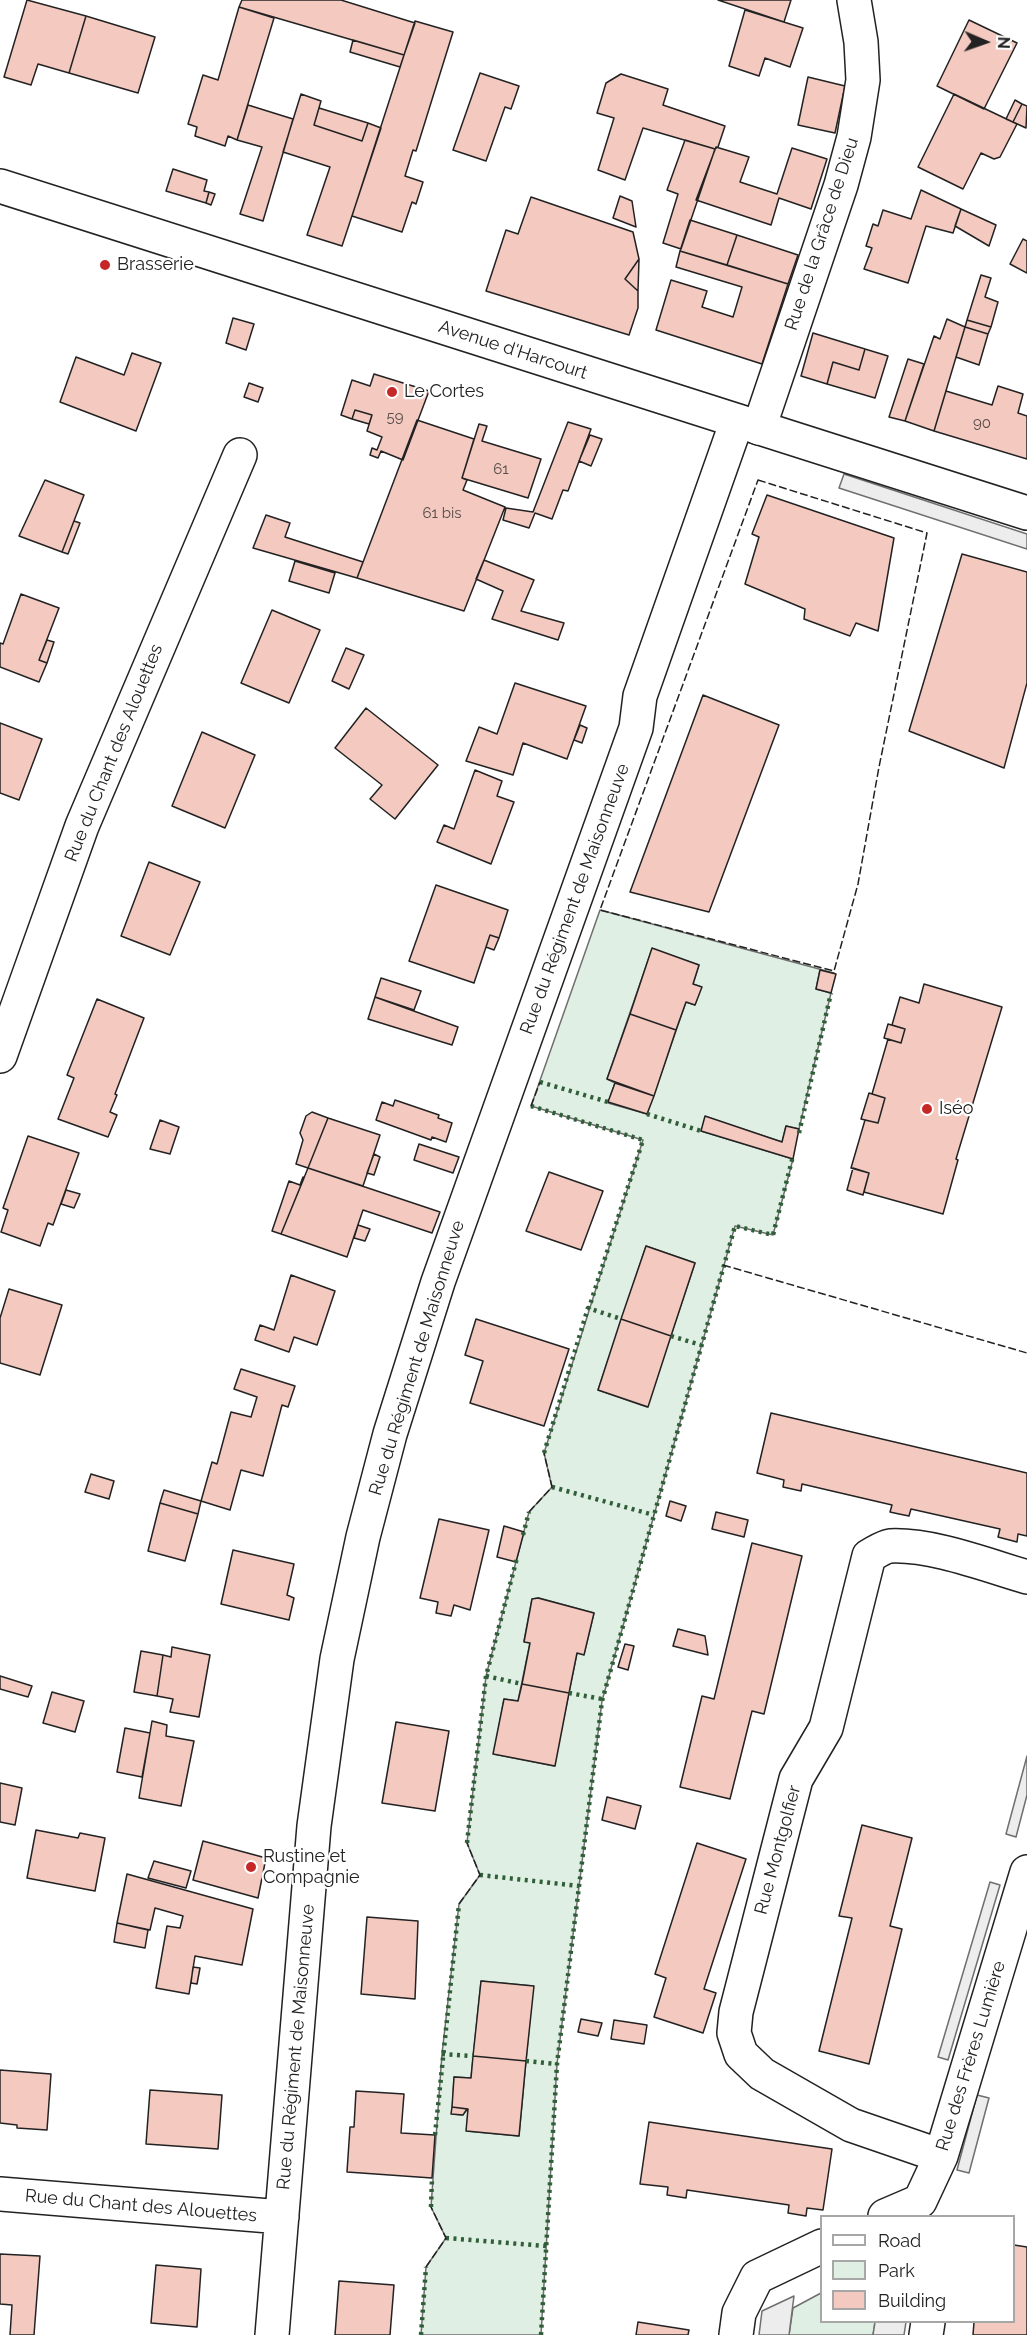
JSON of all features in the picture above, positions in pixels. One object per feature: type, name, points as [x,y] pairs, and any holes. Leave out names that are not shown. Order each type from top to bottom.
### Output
[{"type":"street","name":"Rue de la Grâce de Dieu","points":[[748,425],[841,185],[854,137],[863,80],[861,42],[854,0]]},
{"type":"street","name":"Avenue d'Harcourt","points":[[0,186],[1027,513]]},
{"type":"street","name":"Rue du Régiment de Maisonneuve","points":[[272,2335],[314,1827],[337,1659],[363,1537],[388,1442],[438,1282],[636,728],[640,696],[748,425]]},
{"type":"street","name":"Rue du Chant des Alouettes","points":[[0,1056],[82,826],[240,455]]},
{"type":"street","name":"Rue Montgolfier","points":[[941,2156],[851,2125],[762,2074],[741,2054],[734,2033],[736,2012],[796,1779],[826,1728],[869,1556],[888,1546],[911,1548],[948,1555],[1027,1577]]},
{"type":"street","name":"Rue des Frères Lumière","points":[[889,2215],[920,2201],[941,2156],[1024,1892]]},
{"type":"street","name":"Rue du Chant des Alouettes","points":[[0,2194],[282,2217]]},
{"type":"street","points":[[736,2335],[738,2313],[757,2277],[820,2247]]},
{"type":"green space","points":[[600,910],[834,973],[820,970],[816,989],[831,993],[799,1129],[786,1126],[782,1142],[706,1117],[701,1131],[793,1159],[773,1235],[735,1226],[602,1701],[557,2064],[541,2335],[421,2335],[426,2267],[446,2238],[431,2207],[442,2054],[459,1904],[480,1875],[467,1843],[486,1676],[529,1512],[552,1487],[544,1453],[643,1140],[531,1106]],"holes":[[[652,949],[699,965],[693,984],[701,987],[695,1005],[686,1002],[647,1114],[608,1103],[615,1083],[607,1079]],[[646,1246],[695,1263],[647,1407],[598,1390]],[[539,1598],[594,1613],[584,1654],[577,1653],[554,1766],[494,1754],[504,1699],[518,1701],[530,1643],[524,1641],[532,1599]],[[481,1981],[533,1986],[519,2136],[467,2131],[468,2109],[462,2115],[452,2114],[454,2077],[471,2078]]]},
{"type":"green space","points":[[820,2294],[820,2323],[875,2323],[873,2335],[789,2335],[793,2308]]},
{"type":"shaded area","points":[[844,474],[1027,534],[1027,549],[839,488]]},
{"type":"shaded area","points":[[1027,1756],[1027,1795],[1016,1837],[1006,1834]]},
{"type":"shaded area","points":[[990,1882],[1000,1885],[948,2060],[938,2057]]},
{"type":"shaded area","points":[[977,2095],[989,2098],[969,2173],[957,2170]]},
{"type":"shaded area","points":[[794,2296],[789,2335],[759,2335],[762,2311]]},
{"type":"shaded area","points":[[875,2323],[906,2323],[904,2335],[873,2335]]},
{"type":"building","points":[[27,0],[86,16],[69,73],[38,64],[31,85],[4,77]]},
{"type":"building","points":[[242,0],[341,0],[415,23],[404,55],[239,7]]},
{"type":"building","points":[[718,0],[791,0],[784,22]]},
{"type":"building","points":[[239,7],[274,18],[237,140],[228,136],[225,146],[195,136],[197,127],[188,124],[203,75],[218,80]]},
{"type":"building","points":[[745,10],[803,28],[790,67],[765,58],[759,76],[729,66]]},
{"type":"building","points":[[86,16],[155,37],[138,93],[69,73]]},
{"type":"building","points":[[969,20],[1017,43],[984,109],[937,86]]},
{"type":"building","points":[[415,21],[453,32],[416,151],[413,150],[405,176],[423,182],[416,204],[412,202],[402,232],[352,216]]},
{"type":"building","points":[[353,40],[404,55],[400,67],[350,52]]},
{"type":"building","points":[[480,73],[519,86],[511,109],[505,107],[486,161],[453,150]]},
{"type":"building","points":[[621,74],[668,89],[663,105],[725,126],[718,147],[715,149],[643,128],[625,180],[598,170],[614,118],[597,113],[606,83]]},
{"type":"building","points":[[808,77],[845,86],[835,133],[798,125]]},
{"type":"building","points":[[301,94],[321,101],[314,125],[362,141],[368,123],[381,128],[342,246],[307,235],[330,167],[283,152]]},
{"type":"building","points":[[954,94],[1017,124],[1000,157],[994,159],[981,153],[963,189],[918,167]]},
{"type":"building","points":[[1015,100],[1022,104],[1013,122],[1006,119]]},
{"type":"building","points":[[1022,104],[1027,106],[1026,128],[1013,122]]},
{"type":"building","points":[[248,105],[293,119],[263,221],[240,214],[262,147],[237,140]]},
{"type":"building","points":[[319,108],[368,123],[362,141],[314,125]]},
{"type":"building","points":[[685,140],[715,149],[681,249],[663,243],[678,194],[667,190]]},
{"type":"building","points":[[716,147],[749,157],[740,182],[777,194],[792,148],[827,159],[811,209],[779,198],[771,225],[696,200]]},
{"type":"building","points":[[173,169],[207,180],[204,191],[209,192],[206,203],[166,191]]},
{"type":"building","points":[[921,190],[961,209],[953,233],[926,226],[908,283],[864,269],[872,248],[866,246],[873,224],[878,226],[883,210],[911,219]]},
{"type":"building","points":[[209,192],[215,194],[211,205],[206,203]]},
{"type":"building","points":[[620,196],[632,201],[636,227],[613,218]]},
{"type":"building","points":[[531,197],[633,232],[639,259],[625,279],[638,291],[638,308],[629,335],[486,291],[506,230],[518,234]]},
{"type":"building","points":[[961,209],[996,225],[989,246],[955,226]]},
{"type":"building","points":[[690,220],[737,235],[727,265],[680,251]]},
{"type":"building","points":[[737,235],[798,255],[788,284],[727,265]]},
{"type":"building","points":[[1023,239],[1027,241],[1027,273],[1010,264]]},
{"type":"building","points":[[680,251],[788,284],[762,364],[656,330],[671,280],[707,291],[702,307],[733,317],[742,287],[676,267]]},
{"type":"building","points":[[639,259],[638,291],[625,279]]},
{"type":"building","points":[[981,275],[991,278],[985,297],[998,302],[991,327],[967,320]]},
{"type":"building","points":[[233,318],[254,324],[246,350],[226,343]]},
{"type":"building","points":[[947,319],[965,327],[934,431],[905,421],[934,336],[940,339]]},
{"type":"building","points":[[967,320],[991,327],[988,334],[965,327]]},
{"type":"building","points":[[965,327],[988,334],[979,365],[956,357]]},
{"type":"building","points":[[813,333],[865,349],[859,370],[833,362],[827,384],[801,376]]},
{"type":"building","points":[[865,349],[888,356],[875,398],[827,384],[833,362],[859,370]]},
{"type":"building","points":[[132,353],[161,363],[136,431],[60,402],[76,357],[124,375]]},
{"type":"building","points":[[908,359],[924,364],[905,421],[889,417]]},
{"type":"building","points":[[374,374],[429,391],[403,460],[381,451],[378,458],[370,455],[372,448],[377,450],[382,437],[367,431],[372,415],[355,410],[352,419],[341,415],[352,380],[370,386]]},
{"type":"building","points":[[249,383],[263,388],[258,402],[244,397]]},
{"type":"building","points":[[998,386],[1023,394],[1018,413],[1027,416],[1027,459],[934,431],[946,391],[992,405]]},
{"type":"building","points":[[355,410],[372,415],[369,424],[352,419]]},
{"type":"building","points":[[417,420],[474,439],[462,478],[467,480],[463,490],[505,507],[464,611],[357,578]]},
{"type":"building","points":[[568,422],[591,429],[568,491],[563,490],[552,519],[535,513],[529,528],[503,520],[506,508],[533,512]]},
{"type":"building","points":[[479,424],[487,426],[482,441],[541,459],[528,498],[462,478]]},
{"type":"building","points":[[590,435],[602,439],[591,466],[579,461]]},
{"type":"building","points":[[45,480],[84,495],[62,552],[19,536]]},
{"type":"building","points":[[767,495],[894,538],[878,631],[856,623],[850,636],[804,619],[805,609],[745,584],[759,537],[752,534]]},
{"type":"building","points":[[266,515],[290,523],[285,537],[363,562],[357,578],[253,548]]},
{"type":"building","points":[[74,521],[80,523],[68,554],[62,552]]},
{"type":"building","points":[[962,554],[1027,572],[1027,683],[1004,768],[909,731]]},
{"type":"building","points":[[484,560],[534,580],[521,611],[564,623],[558,640],[492,619],[503,591],[476,579]]},
{"type":"building","points":[[295,561],[335,573],[329,593],[289,581]]},
{"type":"building","points":[[21,594],[59,608],[39,660],[47,663],[39,682],[0,667],[0,643],[3,644]]},
{"type":"building","points":[[272,610],[320,630],[289,703],[241,683]]},
{"type":"building","points":[[47,640],[54,642],[47,663],[39,660]]},
{"type":"building","points":[[346,648],[364,655],[349,689],[332,681]]},
{"type":"building","points":[[515,683],[586,706],[567,759],[523,743],[513,775],[466,761],[479,727],[497,734]]},
{"type":"building","points":[[703,695],[779,725],[709,912],[630,892]]},
{"type":"building","points":[[366,708],[438,765],[395,819],[370,799],[382,785],[335,748]]},
{"type":"building","points":[[0,723],[42,739],[19,800],[0,793]]},
{"type":"building","points":[[580,725],[587,728],[582,743],[574,740]]},
{"type":"building","points":[[202,732],[255,755],[225,828],[172,806]]},
{"type":"building","points":[[475,770],[502,781],[497,796],[514,802],[491,864],[437,842],[444,825],[454,829]]},
{"type":"building","points":[[149,862],[200,882],[170,955],[121,936]]},
{"type":"building","points":[[436,885],[508,910],[499,938],[490,935],[474,983],[409,961]]},
{"type":"building","points":[[490,935],[499,938],[494,950],[486,947]]},
{"type":"building","points":[[652,948],[699,965],[693,984],[702,987],[695,1005],[686,1002],[676,1030],[630,1014]]},
{"type":"building","points":[[820,970],[836,974],[831,993],[816,989]]},
{"type":"building","points":[[381,978],[421,991],[414,1010],[375,997]]},
{"type":"building","name":"Iséo","points":[[924,984],[1002,1007],[956,1159],[958,1160],[943,1214],[864,1192],[869,1173],[851,1168],[865,1120],[878,1123],[885,1098],[872,1094],[888,1039],[901,1043],[905,1029],[892,1025],[900,997],[919,1003]]},
{"type":"building","points":[[375,997],[458,1027],[452,1045],[368,1019]]},
{"type":"building","points":[[97,999],[144,1018],[115,1094],[117,1095],[110,1112],[117,1115],[108,1137],[58,1119],[74,1078],[67,1075]]},
{"type":"building","points":[[630,1014],[676,1030],[654,1096],[607,1079]]},
{"type":"building","points":[[888,1024],[905,1029],[901,1043],[884,1038]]},
{"type":"building","points":[[615,1083],[654,1096],[647,1114],[608,1102]]},
{"type":"building","points":[[869,1093],[885,1098],[878,1123],[861,1119]]},
{"type":"building","points":[[395,1100],[439,1115],[438,1118],[452,1123],[446,1142],[432,1137],[431,1140],[376,1120],[382,1102],[393,1106]]},
{"type":"building","points":[[312,1112],[328,1118],[308,1168],[296,1164],[303,1140],[300,1133],[306,1116]]},
{"type":"building","points":[[705,1116],[782,1142],[786,1126],[799,1129],[793,1159],[701,1131]]},
{"type":"building","points":[[328,1118],[380,1135],[363,1186],[308,1168]]},
{"type":"building","points":[[160,1120],[179,1127],[170,1154],[150,1149]]},
{"type":"building","points":[[28,1136],[79,1153],[53,1225],[48,1223],[40,1246],[1,1232],[8,1210],[3,1208]]},
{"type":"building","points":[[419,1144],[459,1157],[453,1173],[414,1160]]},
{"type":"building","points":[[374,1154],[380,1157],[374,1175],[367,1173]]},
{"type":"building","points":[[308,1168],[440,1212],[432,1233],[363,1210],[347,1257],[281,1234]]},
{"type":"building","points":[[853,1168],[869,1173],[863,1195],[847,1190]]},
{"type":"building","points":[[549,1172],[603,1191],[581,1250],[526,1231]]},
{"type":"building","points":[[304,1178],[281,1234],[272,1231],[289,1181],[300,1185]]},
{"type":"building","points":[[66,1190],[80,1194],[74,1208],[61,1204]]},
{"type":"building","points":[[358,1225],[370,1229],[365,1241],[354,1238]]},
{"type":"building","points":[[646,1246],[695,1263],[671,1336],[621,1319]]},
{"type":"building","points":[[291,1275],[335,1291],[317,1345],[294,1337],[289,1352],[255,1340],[260,1325],[274,1330]]},
{"type":"building","points":[[9,1289],[62,1305],[40,1375],[0,1363],[0,1318]]},
{"type":"building","points":[[476,1319],[569,1349],[544,1426],[470,1403],[483,1361],[465,1355]]},
{"type":"building","points":[[621,1319],[671,1336],[648,1407],[598,1390]]},
{"type":"building","points":[[241,1369],[295,1386],[288,1407],[282,1405],[263,1476],[241,1470],[230,1510],[201,1501],[212,1462],[217,1464],[231,1412],[251,1417],[257,1397],[234,1389]]},
{"type":"building","points":[[771,1413],[1027,1473],[1027,1536],[1018,1534],[1017,1542],[998,1537],[1000,1529],[911,1509],[909,1516],[890,1512],[892,1505],[802,1484],[801,1491],[783,1487],[784,1480],[757,1473]]},
{"type":"building","points":[[91,1474],[114,1481],[109,1499],[85,1492]]},
{"type":"building","points":[[164,1490],[201,1501],[198,1514],[160,1503]]},
{"type":"building","points":[[670,1501],[686,1506],[681,1521],[666,1516]]},
{"type":"building","points":[[160,1503],[198,1514],[185,1561],[148,1551]]},
{"type":"building","points":[[716,1512],[748,1520],[744,1537],[712,1529]]},
{"type":"building","points":[[439,1519],[489,1530],[470,1610],[454,1605],[451,1616],[436,1613],[438,1602],[420,1598]]},
{"type":"building","points":[[504,1526],[524,1532],[516,1562],[497,1557]]},
{"type":"building","points":[[752,1543],[802,1556],[764,1714],[752,1711],[730,1799],[680,1787],[702,1696],[714,1699]]},
{"type":"building","points":[[233,1550],[294,1564],[287,1595],[294,1598],[289,1620],[221,1604]]},
{"type":"building","points":[[538,1598],[594,1613],[584,1655],[577,1653],[569,1693],[522,1684],[530,1643],[524,1642],[532,1599]]},
{"type":"building","points":[[678,1629],[705,1636],[708,1655],[673,1646]]},
{"type":"building","points":[[625,1644],[634,1646],[628,1670],[618,1667]]},
{"type":"building","points":[[172,1647],[210,1655],[199,1717],[170,1712],[173,1699],[157,1696],[163,1655],[171,1657]]},
{"type":"building","points":[[141,1651],[163,1655],[157,1696],[134,1692]]},
{"type":"building","points":[[0,1676],[32,1686],[28,1697],[0,1689]]},
{"type":"building","points":[[522,1684],[569,1693],[555,1766],[493,1754],[504,1699],[518,1701]]},
{"type":"building","points":[[52,1692],[84,1701],[75,1732],[43,1723]]},
{"type":"building","points":[[152,1721],[167,1725],[166,1736],[194,1741],[181,1806],[139,1798]]},
{"type":"building","points":[[396,1722],[449,1731],[435,1811],[382,1803]]},
{"type":"building","points":[[125,1728],[150,1733],[142,1777],[117,1772]]},
{"type":"building","points":[[0,1783],[22,1788],[15,1825],[0,1822]]},
{"type":"building","points":[[607,1797],[641,1806],[635,1829],[602,1820]]},
{"type":"building","points":[[862,1825],[912,1838],[890,1926],[902,1929],[869,2064],[819,2051],[852,1918],[839,1916]]},
{"type":"building","points":[[36,1830],[78,1838],[80,1833],[105,1838],[95,1891],[27,1878]]},
{"type":"building","points":[[203,1841],[266,1858],[258,1898],[193,1880]]},
{"type":"building","points":[[697,1843],[746,1859],[704,1989],[716,1993],[703,2033],[654,2017],[666,1978],[655,1974]]},
{"type":"building","points":[[154,1861],[191,1871],[186,1888],[148,1878]]},
{"type":"building","points":[[127,1874],[253,1909],[242,1965],[195,1956],[189,1994],[156,1988],[167,1926],[180,1928],[183,1916],[155,1908],[150,1930],[117,1923]]},
{"type":"building","points":[[367,1917],[418,1921],[415,1999],[361,1994]]},
{"type":"building","points":[[117,1923],[148,1930],[145,1948],[114,1942]]},
{"type":"building","points":[[193,1967],[200,1968],[197,1984],[191,1983]]},
{"type":"building","points":[[481,1981],[534,1986],[526,2061],[473,2056]]},
{"type":"building","points":[[581,2019],[602,2023],[598,2036],[578,2032]]},
{"type":"building","points":[[614,2020],[647,2025],[644,2044],[611,2039]]},
{"type":"building","points":[[473,2056],[526,2061],[519,2136],[466,2131],[468,2109],[452,2107],[454,2077],[471,2078]]},
{"type":"building","points":[[0,2070],[51,2074],[47,2130],[17,2128],[17,2125],[0,2123]]},
{"type":"building","points":[[150,2090],[222,2095],[218,2149],[146,2144]]},
{"type":"building","points":[[356,2091],[404,2094],[401,2133],[435,2135],[432,2178],[347,2172],[350,2127],[354,2127]]},
{"type":"building","points":[[452,2107],[467,2109],[463,2115],[451,2114]]},
{"type":"building","points":[[649,2122],[832,2149],[823,2210],[807,2208],[806,2216],[788,2213],[789,2205],[687,2190],[686,2198],[667,2195],[668,2187],[640,2184]]},
{"type":"building","points":[[1015,2245],[1027,2247],[1027,2335],[973,2335],[974,2323],[1015,2323]]},
{"type":"building","points":[[0,2254],[40,2256],[34,2335],[10,2335],[12,2305],[0,2304]]},
{"type":"building","points":[[156,2265],[201,2269],[197,2327],[151,2323]]},
{"type":"building","points":[[339,2281],[394,2285],[390,2335],[335,2335]]},
{"type":"building","points":[[638,2322],[689,2330],[688,2335],[636,2335]]},
{"type":"hedge","points":[[799,1133],[831,993]]},
{"type":"hedge","points":[[540,1082],[608,1102]]},
{"type":"hedge","points":[[531,1106],[643,1140],[589,1308]]},
{"type":"hedge","points":[[647,1114],[701,1131]]},
{"type":"hedge","points":[[541,2335],[557,2064],[602,1701],[735,1226],[773,1235],[793,1156]]},
{"type":"hedge","points":[[544,1453],[588,1308],[621,1319]]},
{"type":"hedge","points":[[671,1336],[701,1345]]},
{"type":"hedge","points":[[552,1487],[654,1515]]},
{"type":"hedge","points":[[523,1535],[529,1512]]},
{"type":"hedge","points":[[467,1843],[486,1676],[517,1558]]},
{"type":"hedge","points":[[486,1676],[522,1684]]},
{"type":"hedge","points":[[569,1693],[602,1699]]},
{"type":"hedge","points":[[480,1875],[579,1886]]},
{"type":"hedge","points":[[435,2135],[459,1904]]},
{"type":"hedge","points":[[442,2054],[473,2056]]},
{"type":"hedge","points":[[526,2061],[557,2064]]},
{"type":"hedge","points":[[431,2207],[432,2178]]},
{"type":"hedge","points":[[446,2238],[546,2246]]},
{"type":"hedge","points":[[421,2335],[426,2267]]},
{"type":"fence","points":[[758,480],[927,533],[879,767],[858,884],[834,971],[600,910],[758,480]]},
{"type":"fence","points":[[531,1106],[540,1082]]},
{"type":"fence","points":[[723,1265],[1027,1353]]},
{"type":"fence","points":[[529,1512],[552,1487],[544,1453]]},
{"type":"fence","points":[[459,1904],[480,1875],[467,1843]]},
{"type":"fence","points":[[426,2267],[446,2238],[431,2207]]},
{"type":"place","name":"Brasserie","points":[[105,265]]},
{"type":"place","name":"Le Cortes","points":[[392,392]]},
{"type":"place","name":"Iséo","points":[[927,1109]]},
{"type":"place","name":"Rustine et Compagnie","points":[[251,1867]]}]
